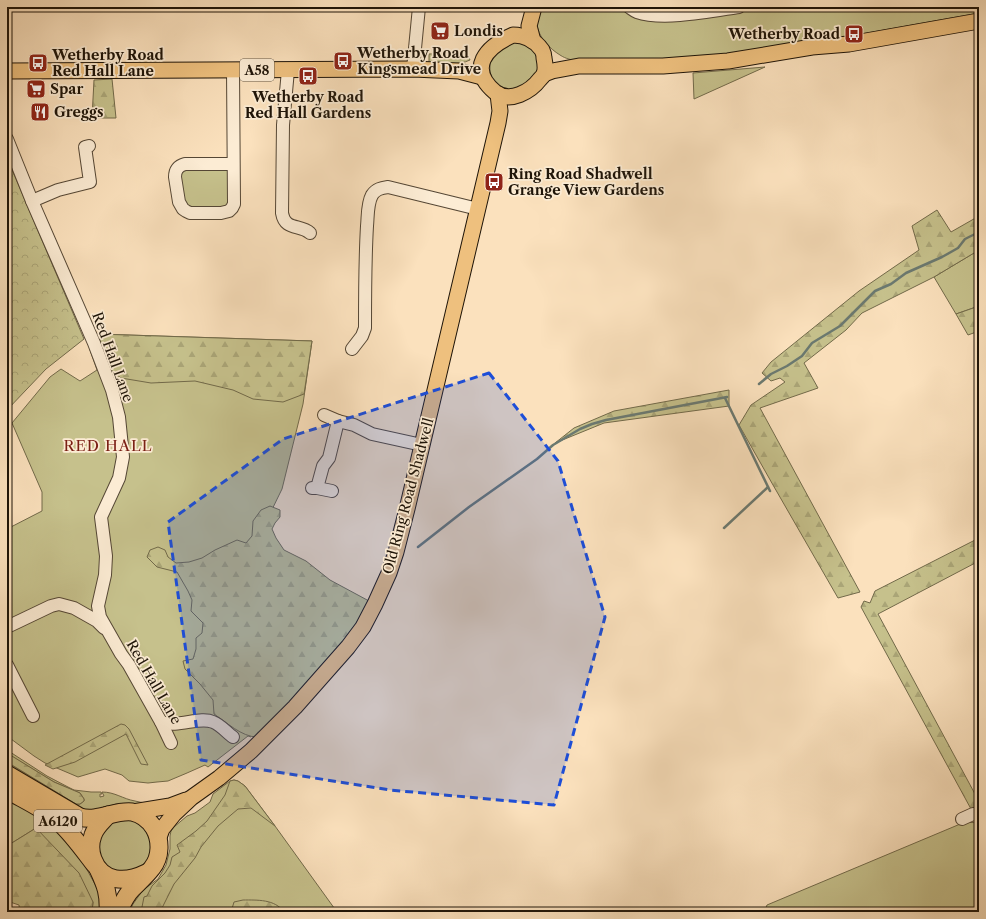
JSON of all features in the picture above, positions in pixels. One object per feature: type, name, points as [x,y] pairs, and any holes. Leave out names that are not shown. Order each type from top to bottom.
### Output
[{"type":"highway","name":"A6120","points":[[7,774],[80,817],[87,819],[98,818],[108,814]]},
{"type":"highway","name":"A6120","points":[[7,790],[59,822],[75,838],[97,867],[105,884],[108,894],[108,912]]},
{"type":"highway","points":[[118,912],[127,896],[149,871],[152,867],[156,860],[159,846],[156,832],[148,820],[141,815],[133,812],[108,814],[93,835],[91,854],[97,867],[102,873],[114,879],[122,880],[136,878],[149,871]]},
{"type":"main road","points":[[513,35],[520,29],[534,9]]},
{"type":"main road","points":[[534,9],[529,26],[545,64],[544,74]]},
{"type":"main road","points":[[484,58],[481,68],[482,77],[498,94],[502,96],[512,96],[523,93],[536,84],[544,74],[579,66],[663,66],[728,61],[812,47],[849,44],[979,21]]},
{"type":"main road","name":"A58","points":[[459,70],[484,58],[496,45],[513,35]]},
{"type":"main road","points":[[513,35],[520,35],[556,59],[579,66]]},
{"type":"main road","name":"A58","points":[[7,71],[413,69],[459,70],[482,77]]},
{"type":"main road","name":"Old Ring Road Shadwell","points":[[498,123],[506,109],[523,93]]},
{"type":"main road","name":"Old Ring Road Shadwell","points":[[158,840],[162,829],[174,814],[191,798],[207,787],[251,751],[283,720],[345,650],[363,627],[376,604],[396,552],[422,445],[498,123],[500,111],[498,94]]},
{"type":"main road","name":"Old Ring Road Shadwell","points":[[133,812],[170,806],[191,798]]},
{"type":"street","points":[[413,69],[419,7]]},
{"type":"street","points":[[629,7],[636,12],[651,15],[677,15],[740,7]]},
{"type":"street","points":[[233,70],[234,204],[229,211],[221,213],[190,212],[183,209],[179,202],[175,178],[178,167],[185,164],[233,164]]},
{"type":"street","points":[[288,70],[283,125],[282,213],[285,222],[289,225],[301,228],[310,233]]},
{"type":"street","name":"Red Hall Lane","points":[[7,139],[32,201],[94,342],[112,390],[119,417],[123,457],[119,478],[101,518],[106,556],[105,575],[98,606],[100,617],[129,665],[171,743]]},
{"type":"street","points":[[32,201],[58,190],[91,187],[85,147],[89,146]]},
{"type":"street","points":[[352,349],[362,336],[365,328],[367,223],[370,201],[376,190],[388,187],[478,209]]},
{"type":"street","points":[[324,416],[354,425],[372,434],[422,445]]},
{"type":"street","points":[[332,492],[314,488],[323,466],[329,458],[338,421]]},
{"type":"street","points":[[7,627],[51,606],[59,604],[67,605],[81,612],[97,621],[108,631]]},
{"type":"street","points":[[7,665],[33,716]]},
{"type":"street","points":[[161,722],[168,724],[195,721],[214,722],[233,737]]},
{"type":"street","points":[[962,819],[973,814],[979,815]]},
{"type":"highlighted area","points":[[489,373],[558,461],[605,617],[554,805],[390,790],[201,760],[168,522],[283,439]]},
{"type":"green space","points":[[540,7],[629,7],[636,11],[739,7],[979,7],[979,13],[800,45],[690,59],[578,61],[560,55],[548,46],[539,33],[537,23]]},
{"type":"green space","points":[[515,41],[529,43],[540,60],[537,73],[520,88],[506,90],[495,83],[491,77],[490,63],[500,50]]},
{"type":"green space","points":[[467,53],[470,60],[465,62],[450,64],[429,63],[429,54]]},
{"type":"green space","points":[[765,67],[694,99],[693,73]]},
{"type":"green space","points":[[112,79],[116,118],[92,118],[94,80]]},
{"type":"green space","points":[[7,158],[84,339],[46,369],[7,410]]},
{"type":"green space","points":[[182,170],[228,170],[229,202],[227,207],[190,209],[184,205],[179,175]]},
{"type":"green space","points":[[937,210],[951,232],[979,216],[979,250],[934,277],[862,313],[846,330],[804,363],[818,388],[760,408],[860,592],[838,598],[739,425],[751,405],[785,382],[780,378],[771,381],[762,373],[771,362],[859,291],[919,250],[912,226]]},
{"type":"green space","points":[[979,250],[979,306],[956,314],[934,277]]},
{"type":"green space","points":[[979,306],[979,331],[968,335],[956,314]]},
{"type":"green space","points":[[97,334],[312,341],[303,404],[282,489],[263,528],[251,737],[248,736],[208,767],[205,765],[168,781],[148,783],[129,781],[122,775],[105,769],[78,777],[45,763],[7,736],[7,529],[42,511],[42,492],[12,423],[50,377],[61,369],[80,381],[97,370],[90,350],[101,345]]},
{"type":"green space","points":[[97,334],[312,341],[304,394],[283,402],[253,399],[233,390],[195,381],[151,383],[121,378],[112,371],[105,357]]},
{"type":"green space","points":[[729,390],[729,406],[604,423],[555,443],[574,428],[614,411]]},
{"type":"green space","points":[[270,506],[280,510],[280,517],[272,529],[284,550],[306,561],[330,580],[369,601],[356,627],[339,649],[257,737],[240,732],[214,714],[213,700],[185,669],[183,661],[193,659],[196,649],[196,638],[202,633],[203,623],[191,611],[192,600],[177,572],[157,567],[147,557],[150,550],[158,547],[165,550],[168,557],[176,563],[189,562],[202,558],[237,540],[246,543],[252,536],[253,521],[261,510]]},
{"type":"green space","points":[[979,538],[979,561],[878,614],[975,794],[979,795],[979,808],[971,809],[861,607],[864,601],[870,603],[875,591]]},
{"type":"green space","points":[[121,724],[125,725],[129,729],[148,765],[141,764],[126,734],[75,762],[53,769],[45,765]]},
{"type":"green space","points":[[7,750],[47,776],[68,787],[74,790],[101,792],[102,794],[100,794],[100,797],[104,796],[102,792],[107,792],[131,800],[156,803],[185,794],[212,776],[213,777],[188,794],[174,800],[159,804],[116,804],[95,812],[86,813],[70,807],[7,768],[7,762],[76,804],[80,804],[84,801],[80,793],[54,782],[8,754]]},
{"type":"green space","points":[[7,753],[54,782],[80,793],[84,801],[80,804],[76,804],[7,762]]},
{"type":"green space","points":[[234,780],[245,786],[337,912],[129,912],[143,890],[158,879],[166,865],[170,849],[171,831],[174,827],[187,816],[195,813],[210,802],[213,794],[230,781]]},
{"type":"green space","points":[[234,780],[245,786],[275,826],[251,808],[238,809],[218,826],[201,847],[195,858],[174,884],[160,912],[141,912],[144,897],[147,896],[152,886],[165,873],[170,865],[172,857],[180,852],[177,845],[207,821],[225,795],[230,781]]},
{"type":"green space","points":[[7,796],[52,823],[81,859],[99,893],[102,912],[92,912],[93,902],[36,828],[7,846]]},
{"type":"green space","points":[[109,818],[141,820],[154,849],[142,870],[111,874],[93,847]]},
{"type":"green space","points":[[965,822],[979,823],[979,912],[764,912],[767,905]]},
{"type":"green space","points":[[36,828],[79,873],[93,902],[92,912],[20,912],[19,905],[7,901],[7,846]]},
{"type":"green space","points":[[243,900],[260,900],[271,902],[284,912],[231,912],[234,902]]},
{"type":"waterway","points":[[759,384],[771,374],[802,356],[812,343],[840,326],[875,291],[891,284],[906,273],[958,248],[965,239],[979,232]]},
{"type":"waterway","points":[[418,547],[469,507],[537,459],[553,445],[580,429],[606,420],[727,397]]},
{"type":"waterway","points":[[725,398],[770,491]]},
{"type":"waterway","points":[[724,528],[768,487]]},
{"type":"place","name":"Londis","points":[[440,31]]},
{"type":"place","name":"Wetherby Road","points":[[854,34]]},
{"type":"place","name":"Wetherby Road Kingsmead Drive","points":[[343,61]]},
{"type":"place","name":"Wetherby Road Red Hall Lane","points":[[38,63]]},
{"type":"place","name":"Wetherby Road Red Hall Gardens","points":[[308,76]]},
{"type":"place","name":"Spar","points":[[36,89]]},
{"type":"place","name":"Greggs","points":[[40,112]]},
{"type":"place","name":"Ring Road Shadwell Grange View Gardens","points":[[494,182]]},
{"type":"district","name":"RED HALL","points":[[108,445]]}]
